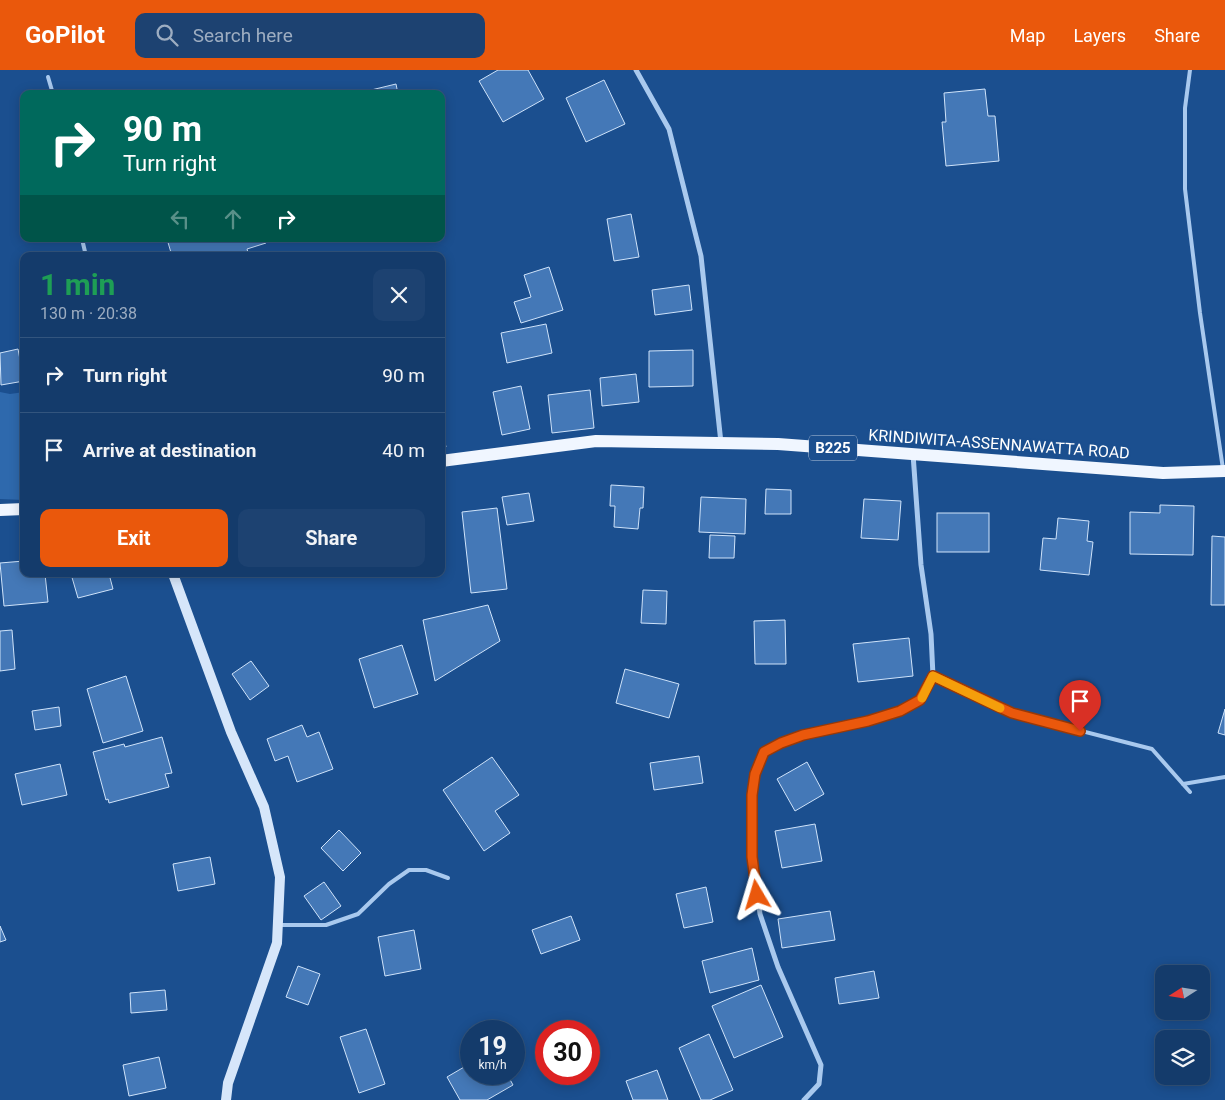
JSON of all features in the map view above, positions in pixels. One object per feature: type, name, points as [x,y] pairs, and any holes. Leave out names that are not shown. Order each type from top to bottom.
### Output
[{"type":"main road","name":"KRINDIWITA-ASSENNAWATTA ROAD","points":[[445,460],[596,441],[778,444],[1164,473],[1224,471]]},
{"type":"main road","points":[[0,510],[20,509]]},
{"type":"street","points":[[636,70],[669,129],[701,256],[721,443]]},
{"type":"street","points":[[804,1100],[819,1084],[821,1065],[778,967],[760,914],[752,857],[752,795],[755,774],[764,752],[803,735],[868,721],[900,711],[920,700],[933,676],[931,634],[921,565],[913,454]]},
{"type":"street","points":[[174,577],[231,732],[264,807],[280,877],[277,943],[228,1084],[226,1100]]},
{"type":"lane","points":[[1190,70],[1185,108],[1185,189],[1200,314],[1224,471]]},
{"type":"lane","points":[[48,77],[51,90]]},
{"type":"lane","points":[[933,676],[1012,713],[1152,749],[1190,792]]},
{"type":"lane","points":[[1184,784],[1225,777]]},
{"type":"lane","points":[[278,925],[326,925],[358,914],[389,884],[409,870],[426,870],[448,878]]},
{"type":"shaded area","points":[[0,392],[10,394],[20,393],[20,500],[0,499]]},
{"type":"building","points":[[498,70],[528,70],[544,99],[503,122],[479,81]]},
{"type":"building","points":[[604,80],[625,124],[586,142],[566,98]]},
{"type":"building","points":[[396,84],[397,90],[371,90]]},
{"type":"building","points":[[985,89],[988,116],[995,116],[999,161],[946,166],[942,122],[946,122],[944,93]]},
{"type":"building","points":[[631,214],[639,257],[614,261],[607,219]]},
{"type":"building","points":[[168,242],[266,243],[247,249],[248,252],[171,252]]},
{"type":"building","points":[[549,267],[563,310],[521,323],[514,302],[531,297],[524,275]]},
{"type":"building","points":[[689,285],[692,310],[655,315],[652,290]]},
{"type":"building","points":[[546,324],[552,353],[507,363],[501,333]]},
{"type":"building","points":[[18,349],[20,382],[1,385],[0,353]]},
{"type":"building","points":[[693,350],[693,386],[649,387],[649,351]]},
{"type":"building","points":[[636,374],[639,402],[602,406],[600,378]]},
{"type":"building","points":[[521,386],[530,429],[502,435],[493,392]]},
{"type":"building","points":[[590,390],[594,428],[552,433],[548,395]]},
{"type":"building","points":[[611,485],[644,487],[643,508],[640,508],[638,529],[614,527],[615,506],[610,506]]},
{"type":"building","points":[[766,489],[791,490],[791,514],[765,514]]},
{"type":"building","points":[[529,493],[534,521],[507,525],[502,497]]},
{"type":"building","points":[[701,497],[746,499],[745,534],[699,532]]},
{"type":"building","points":[[864,499],[901,501],[898,540],[861,538]]},
{"type":"building","points":[[1160,505],[1194,506],[1193,555],[1130,554],[1130,512],[1160,513]]},
{"type":"building","points":[[497,508],[507,589],[471,593],[462,512]]},
{"type":"building","points":[[937,513],[989,513],[989,552],[937,552]]},
{"type":"building","points":[[1058,518],[1089,521],[1087,541],[1093,542],[1089,575],[1040,570],[1043,538],[1056,539]]},
{"type":"building","points":[[710,535],[735,536],[734,558],[709,558]]},
{"type":"building","points":[[1212,536],[1225,537],[1225,605],[1211,605]]},
{"type":"building","points":[[20,561],[20,577],[45,577],[48,602],[4,606],[0,563]]},
{"type":"building","points":[[72,577],[110,577],[113,589],[78,598]]},
{"type":"building","points":[[643,590],[667,591],[666,624],[641,623]]},
{"type":"building","points":[[488,605],[500,641],[435,681],[423,620]]},
{"type":"building","points":[[785,620],[786,664],[755,664],[754,621]]},
{"type":"building","points":[[12,630],[15,669],[0,671],[0,631]]},
{"type":"building","points":[[909,638],[913,676],[858,682],[853,644]]},
{"type":"building","points":[[402,645],[418,694],[374,708],[359,659]]},
{"type":"building","points":[[251,661],[269,686],[250,700],[232,674]]},
{"type":"building","points":[[625,669],[679,684],[669,718],[616,703]]},
{"type":"building","points":[[126,676],[143,731],[103,743],[87,689]]},
{"type":"building","points":[[59,707],[61,726],[35,730],[32,711]]},
{"type":"building","points":[[1225,709],[1225,735],[1218,733]]},
{"type":"building","points":[[302,725],[307,737],[319,732],[333,769],[297,782],[288,756],[275,761],[267,739]]},
{"type":"building","points":[[162,737],[172,773],[165,774],[169,787],[109,803],[108,799],[106,800],[93,752],[124,744],[125,747]]},
{"type":"building","points":[[699,756],[703,783],[654,790],[650,763]]},
{"type":"building","points":[[492,757],[519,795],[495,811],[510,833],[484,851],[443,790]]},
{"type":"building","points":[[807,762],[824,794],[795,811],[777,779]]},
{"type":"building","points":[[60,764],[67,795],[22,805],[15,774]]},
{"type":"building","points":[[815,824],[822,861],[782,868],[775,831]]},
{"type":"building","points":[[339,830],[361,853],[343,871],[321,848]]},
{"type":"building","points":[[210,857],[215,884],[178,891],[173,864]]},
{"type":"building","points":[[324,882],[341,906],[321,920],[304,896]]},
{"type":"building","points":[[706,887],[713,922],[684,928],[676,894]]},
{"type":"building","points":[[830,911],[835,940],[782,948],[778,919]]},
{"type":"building","points":[[571,916],[580,940],[541,954],[532,930]]},
{"type":"building","points":[[0,926],[6,940],[0,942]]},
{"type":"building","points":[[414,930],[421,969],[385,976],[378,937]]},
{"type":"building","points":[[752,948],[759,980],[710,993],[702,961]]},
{"type":"building","points":[[298,966],[320,974],[308,1005],[286,997]]},
{"type":"building","points":[[874,971],[879,998],[839,1004],[835,978]]},
{"type":"building","points":[[761,985],[783,1037],[734,1058],[712,1006]]},
{"type":"building","points":[[165,990],[167,1010],[131,1013],[130,993]]},
{"type":"building","points":[[366,1029],[385,1084],[359,1093],[340,1037]]},
{"type":"building","points":[[709,1034],[733,1090],[710,1100],[701,1100],[679,1048]]},
{"type":"building","points":[[159,1057],[166,1088],[129,1096],[123,1065]]},
{"type":"building","points":[[460,1069],[460,1085],[513,1085],[487,1100],[460,1100],[447,1077]]},
{"type":"building","points":[[657,1070],[668,1100],[633,1100],[626,1081]]},
{"type":"slow traffic","points":[[922,698],[933,676],[1000,708]]},
{"type":"route","points":[[757,895],[752,857],[752,795],[755,774],[764,752],[781,743],[803,735],[868,721],[900,711],[920,700],[933,676],[1012,713],[1080,731]]}]
